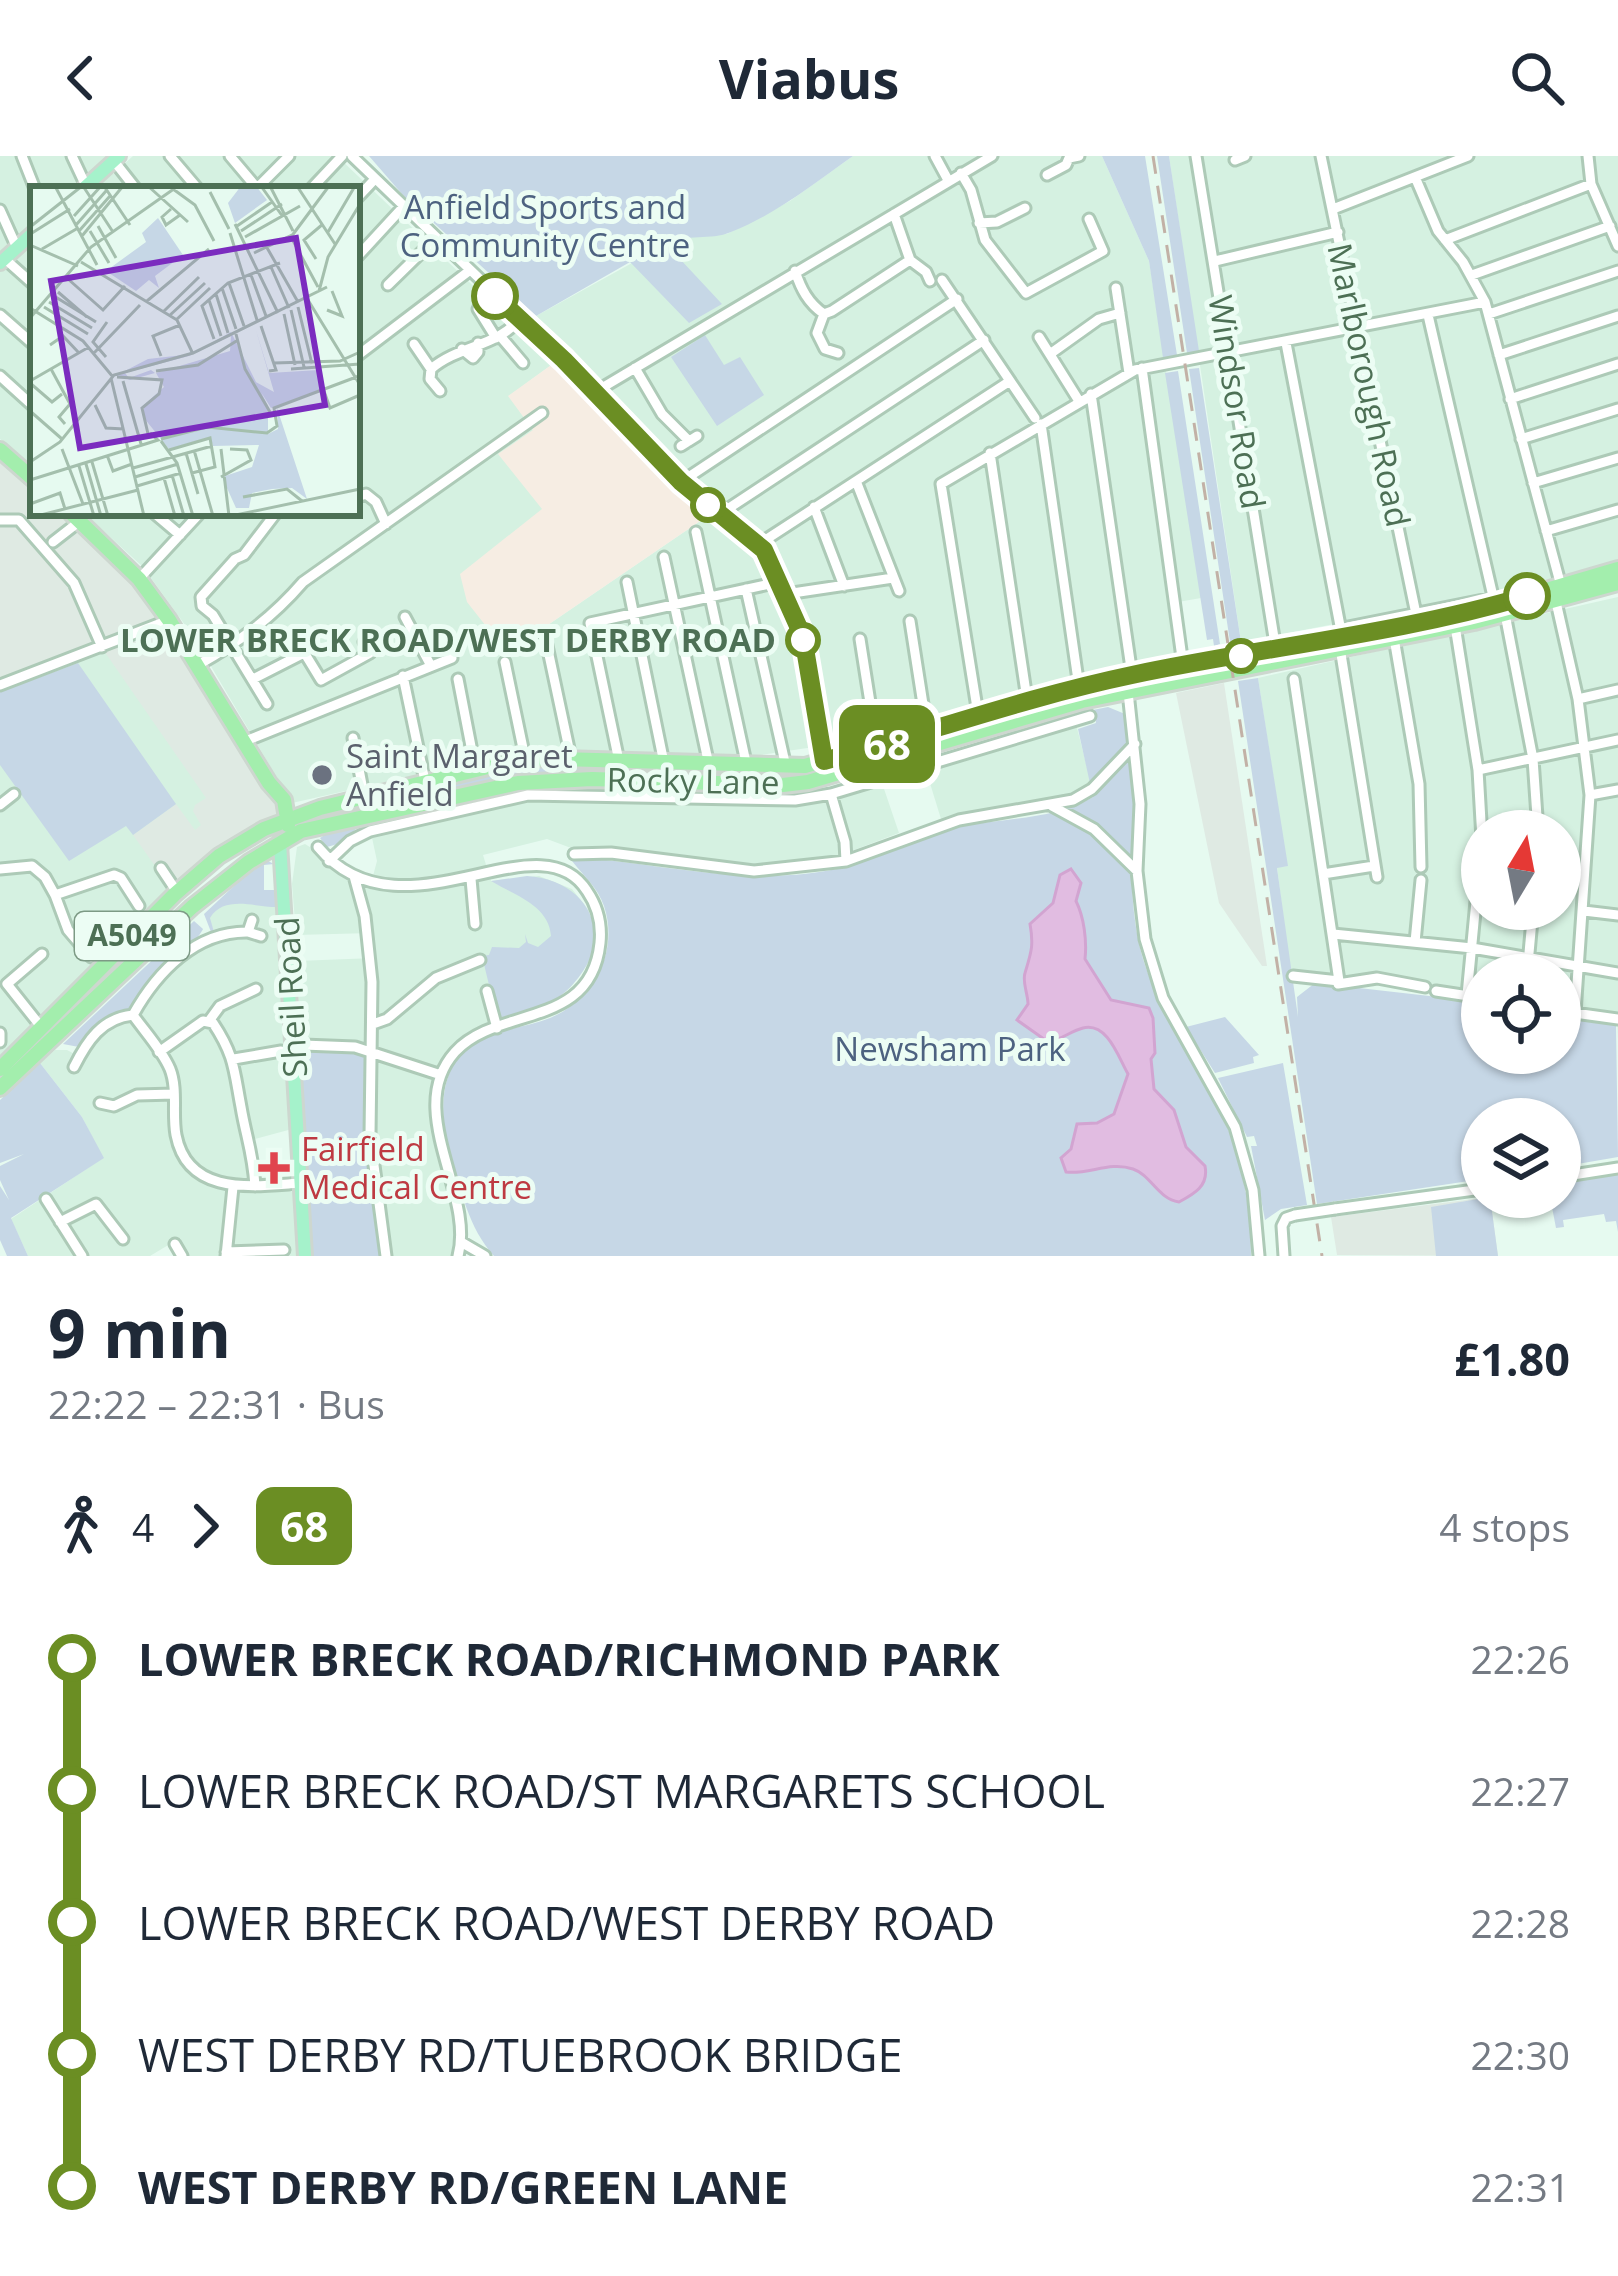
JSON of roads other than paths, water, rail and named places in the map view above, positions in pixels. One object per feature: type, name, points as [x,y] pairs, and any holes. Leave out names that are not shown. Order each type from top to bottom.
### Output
[{"type":"highway","points":[[0,450],[30,476]]},
{"type":"highway","points":[[76,517],[139,579],[170,620],[269,783],[284,820],[284,840]]},
{"type":"highway","name":"A5049","points":[[1500,610],[1618,569]]},
{"type":"highway","name":"A5049","points":[[829,786],[1003,722],[1339,643],[1556,602],[1618,583]]},
{"type":"highway","name":"A5049","points":[[824,761],[1079,687],[1183,664],[1339,643]]},
{"type":"highway","points":[[1128,692],[1132,675]]},
{"type":"highway","name":"Rocky Lane","points":[[284,820],[475,767],[525,758],[747,767],[824,761]]},
{"type":"highway","name":"Rocky Lane","points":[[284,840],[356,815],[518,783],[592,779],[829,786]]},
{"type":"highway","name":"A5049","points":[[0,1069],[177,892],[219,856],[284,820]]},
{"type":"highway","name":"A5049","points":[[0,1088],[183,914],[284,840]]},
{"type":"main road","points":[[87,186],[116,158]]},
{"type":"main road","points":[[2,261],[30,236]]},
{"type":"main road","name":"Sheil Road","points":[[284,840],[305,1256]]},
{"type":"street","points":[[22,156],[34,186]]},
{"type":"street","points":[[73,156],[84,186]]},
{"type":"street","points":[[170,156],[195,186]]},
{"type":"street","points":[[231,156],[254,186]]},
{"type":"street","points":[[259,186],[289,156]]},
{"type":"street","points":[[314,186],[342,156]]},
{"type":"street","points":[[352,156],[681,482],[759,544],[803,637],[846,861]]},
{"type":"street","points":[[934,156],[948,180]]},
{"type":"street","points":[[595,392],[992,156]]},
{"type":"street","name":"Windsor Road","points":[[1196,156],[1276,650]]},
{"type":"street","name":"Marlborough Road","points":[[1322,156],[1416,614]]},
{"type":"street","points":[[1333,209],[1468,156]]},
{"type":"street","points":[[1588,156],[1591,184],[1618,245]]},
{"type":"street","points":[[1048,175],[1072,157]]},
{"type":"street","points":[[116,158],[134,186]]},
{"type":"street","points":[[961,173],[971,190],[985,240],[1026,293],[1103,251],[1089,219]]},
{"type":"street","points":[[1415,177],[1431,219],[1472,275],[1487,308],[1562,586]]},
{"type":"street","points":[[360,195],[375,179]]},
{"type":"street","points":[[1445,240],[1591,184]]},
{"type":"street","points":[[360,254],[404,206]]},
{"type":"street","points":[[979,223],[997,222],[1025,208]]},
{"type":"street","points":[[0,210],[17,248]]},
{"type":"street","points":[[894,214],[910,260],[930,281]]},
{"type":"street","points":[[1472,275],[1610,226]]},
{"type":"street","points":[[1215,262],[1338,232]]},
{"type":"street","points":[[388,285],[436,238]]},
{"type":"street","points":[[838,352],[825,349],[817,333],[824,314],[910,260]]},
{"type":"street","points":[[2,261],[30,282]]},
{"type":"street","points":[[360,354],[469,271]]},
{"type":"street","points":[[795,271],[802,291],[824,314]]},
{"type":"street","points":[[977,714],[940,486],[1038,421],[1142,368],[1487,308],[1618,271]]},
{"type":"street","points":[[943,280],[1038,421],[1079,687]]},
{"type":"street","points":[[1116,288],[1129,373]]},
{"type":"street","points":[[681,482],[957,299]]},
{"type":"street","points":[[478,309],[524,363]]},
{"type":"street","points":[[1049,354],[1099,319],[1120,313]]},
{"type":"street","points":[[0,315],[30,341]]},
{"type":"street","points":[[1428,315],[1533,759],[1537,810]]},
{"type":"street","points":[[1499,355],[1618,316]]},
{"type":"street","points":[[431,369],[462,349],[499,338],[520,318]]},
{"type":"street","points":[[1039,338],[1079,401]]},
{"type":"street","points":[[719,514],[984,340]]},
{"type":"street","points":[[1286,343],[1375,871],[1323,874]]},
{"type":"street","points":[[414,344],[440,392]]},
{"type":"street","points":[[1510,399],[1618,364]]},
{"type":"street","points":[[635,368],[662,414],[689,441]]},
{"type":"street","points":[[1142,368],[1183,664]]},
{"type":"street","points":[[0,376],[30,403]]},
{"type":"street","points":[[759,544],[1010,381]]},
{"type":"street","points":[[1091,394],[1132,675]]},
{"type":"street","points":[[1521,439],[1618,409]]},
{"type":"street","points":[[198,665],[275,615],[303,582],[542,412]]},
{"type":"street","points":[[991,453],[1027,699]]},
{"type":"street","points":[[1533,483],[1618,458]]},
{"type":"street","points":[[856,481],[899,592]]},
{"type":"street","points":[[360,496],[373,498],[386,524]]},
{"type":"street","points":[[814,507],[844,586]]},
{"type":"street","points":[[1546,531],[1618,510]]},
{"type":"street","points":[[157,516],[180,536]]},
{"type":"street","points":[[139,579],[197,516]]},
{"type":"street","points":[[267,704],[201,597],[244,555],[274,516]]},
{"type":"street","points":[[53,542],[76,517]]},
{"type":"street","points":[[0,520],[19,520],[74,584],[102,647]]},
{"type":"street","points":[[696,532],[747,767]]},
{"type":"street","points":[[664,557],[709,765]]},
{"type":"street","points":[[787,595],[893,578]]},
{"type":"street","points":[[627,582],[664,763]]},
{"type":"street","points":[[619,761],[590,623],[779,582]]},
{"type":"street","points":[[746,589],[785,767]]},
{"type":"street","points":[[1556,602],[1578,699],[1590,795],[1581,956]]},
{"type":"street","points":[[1339,643],[1416,614],[1500,610]]},
{"type":"street","points":[[1339,643],[1395,644],[1456,632],[1500,610]]},
{"type":"street","points":[[406,617],[430,666]]},
{"type":"street","points":[[0,685],[170,620]]},
{"type":"street","points":[[910,621],[927,730]]},
{"type":"street","points":[[1456,632],[1478,770],[1482,839],[1471,954]]},
{"type":"street","points":[[545,636],[571,758]]},
{"type":"street","points":[[860,640],[877,747]]},
{"type":"street","points":[[253,679],[302,648],[321,680],[370,653],[364,642]]},
{"type":"street","points":[[1395,644],[1420,784],[1421,867]]},
{"type":"street","points":[[243,742],[452,658]]},
{"type":"street","points":[[505,662],[525,758]]},
{"type":"street","points":[[403,676],[424,781]]},
{"type":"street","points":[[458,679],[475,767]]},
{"type":"street","points":[[1294,679],[1339,982]]},
{"type":"street","points":[[1578,699],[1618,690]]},
{"type":"street","points":[[1128,692],[1140,803],[1137,871],[1145,939],[1162,998],[1230,1115],[1258,1216],[1259,1256]]},
{"type":"street","points":[[329,861],[350,841],[370,831],[528,795],[795,800],[829,786],[1090,716]]},
{"type":"street","points":[[353,738],[364,796]]},
{"type":"street","points":[[1478,770],[1618,740]]},
{"type":"street","points":[[574,854],[611,853],[754,871],[846,861],[959,820],[1052,806],[1092,789],[1135,744]]},
{"type":"street","points":[[1590,795],[1618,790]]},
{"type":"street","points":[[0,805],[14,794]]},
{"type":"street","points":[[1052,806],[1094,829],[1137,871]]},
{"type":"street","points":[[318,847],[329,861],[354,876],[403,887],[437,886],[533,863],[564,870],[581,881],[599,912],[599,955],[588,979],[569,1000],[478,1035],[455,1052],[441,1075],[439,1137],[458,1209],[458,1256]]},
{"type":"street","points":[[0,869],[32,866],[45,877],[68,929],[92,956]]},
{"type":"street","points":[[161,868],[177,892]]},
{"type":"street","points":[[55,895],[114,875],[139,906]]},
{"type":"street","points":[[354,876],[365,916],[373,1024],[373,1174],[386,1256]]},
{"type":"street","points":[[471,878],[475,924]]},
{"type":"street","points":[[1415,942],[1421,880]]},
{"type":"street","points":[[1585,911],[1618,915]]},
{"type":"street","points":[[248,932],[252,920]]},
{"type":"street","points":[[74,1066],[75,1051],[104,1025],[133,1015],[157,980],[194,946],[220,934],[261,936]]},
{"type":"street","points":[[1333,934],[1506,954]]},
{"type":"street","points":[[42,1028],[7,984],[39,956],[45,968]]},
{"type":"street","points":[[373,1024],[387,1019],[436,978],[480,960]]},
{"type":"street","points":[[1581,967],[1618,974]]},
{"type":"street","points":[[1293,976],[1339,982],[1377,978],[1461,994]]},
{"type":"street","points":[[209,1021],[220,1006],[247,1001],[256,989]]},
{"type":"street","points":[[488,991],[497,1028]]},
{"type":"street","points":[[1581,1014],[1618,1019]]},
{"type":"street","points":[[133,1015],[171,1072],[176,1133],[188,1162],[206,1177],[233,1186],[301,1184]]},
{"type":"street","points":[[159,1052],[202,1021],[209,1021]]},
{"type":"street","points":[[209,1021],[234,1059],[253,1150],[255,1186]]},
{"type":"street","points":[[303,1045],[371,1050],[441,1075]]},
{"type":"street","points":[[234,1059],[263,1058],[281,1051]]},
{"type":"street","points":[[100,1103],[114,1106],[132,1096],[174,1094]]},
{"type":"street","points":[[112,1120],[114,1106]]},
{"type":"street","points":[[1581,1174],[1618,1168]]},
{"type":"street","points":[[233,1186],[226,1254],[287,1249]]},
{"type":"street","points":[[1284,1256],[1284,1222],[1295,1215],[1461,1192]]},
{"type":"street","points":[[46,1199],[82,1256]]},
{"type":"street","points":[[60,1222],[96,1204],[118,1236]]},
{"type":"street","points":[[461,1242],[484,1256]]},
{"type":"street","points":[[175,1244],[182,1256]]},
{"type":"railway","points":[[1153,156],[1322,1256]]},
{"type":"place","name":"LOWER BRECK ROAD/WEST DERBY ROAD","points":[[803,640]]},
{"type":"place","name":"Saint Margaret Anfield","points":[[322,775]]},
{"type":"place","name":"Fairfield Medical Centre","points":[[274,1168]]},
{"type":"park label","name":"Anfield Sports and Community Centre","points":[[545,226]]},
{"type":"park label","name":"Newsham Park","points":[[950,1049]]}]
